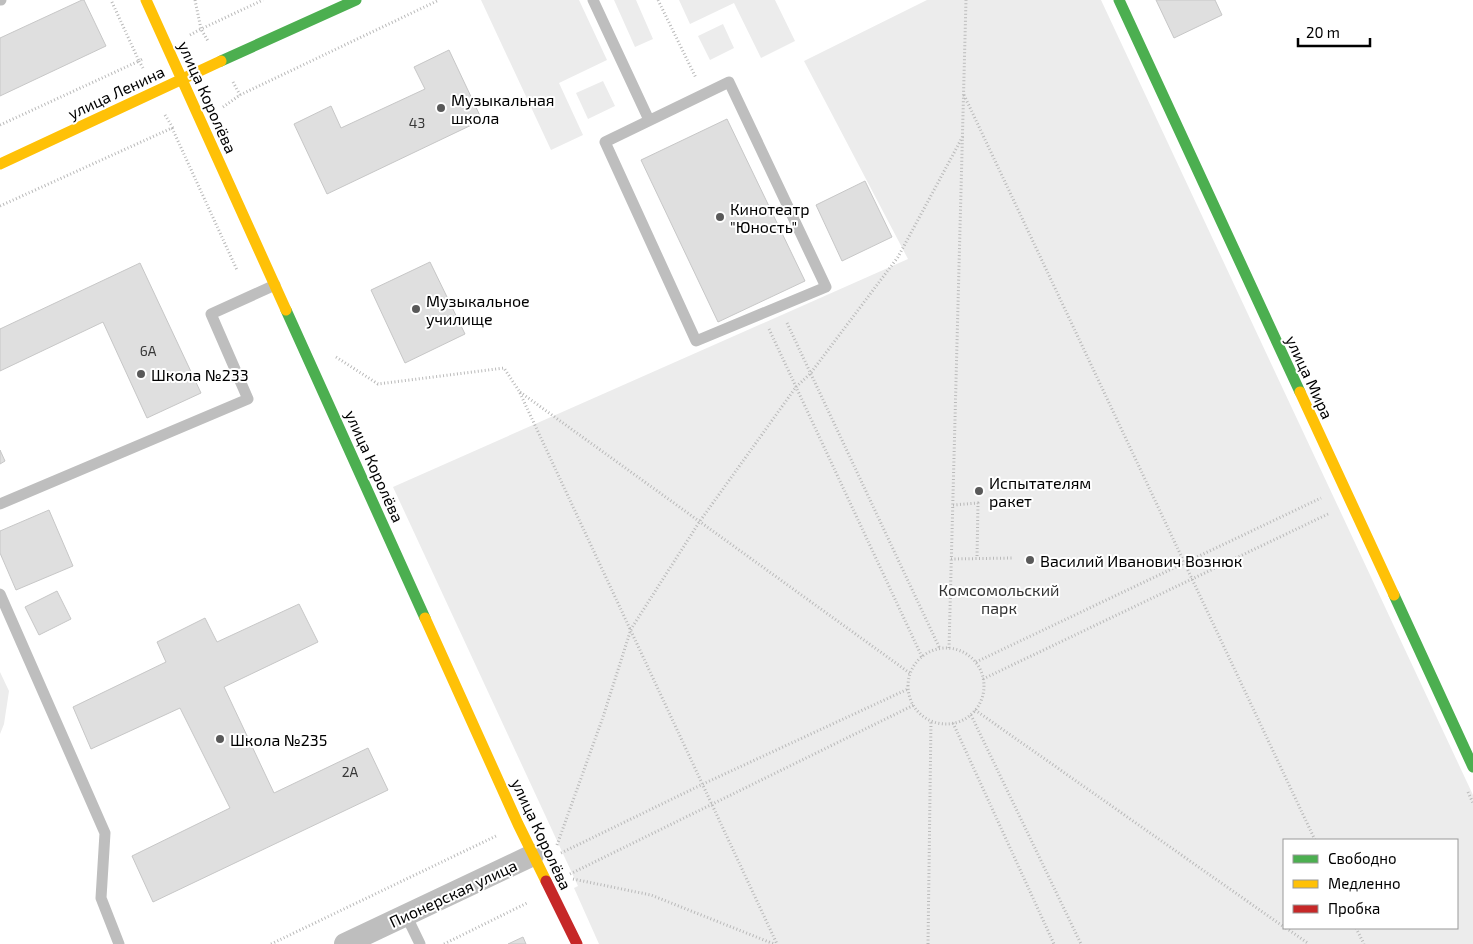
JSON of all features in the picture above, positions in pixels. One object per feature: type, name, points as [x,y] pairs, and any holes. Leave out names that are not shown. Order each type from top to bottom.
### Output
[{"type":"street","name":"улица Королёва","points":[[146,0],[275,284],[543,856],[577,944]]},
{"type":"street","name":"улица Ленина","points":[[0,164],[356,0]]},
{"type":"street","name":"улица Мира","points":[[1119,0],[1472,762]]},
{"type":"street","name":"Пионерская улица","points":[[345,944],[406,915],[543,856]]},
{"type":"lane","points":[[592,0],[649,120]]},
{"type":"lane","points":[[730,82],[826,287],[696,342],[605,142],[704,94],[730,82]]},
{"type":"lane","points":[[0,504],[248,399],[211,314],[275,284]]},
{"type":"lane","points":[[0,594],[105,833],[101,898],[119,944]]},
{"type":"lane","points":[[406,915],[420,944]]},
{"type":"path","points":[[0,125],[139,61],[111,0]]},
{"type":"path","points":[[195,0],[201,29],[263,0]]},
{"type":"path","points":[[223,107],[240,95],[440,0]]},
{"type":"path","points":[[658,0],[704,94]]},
{"type":"path","points":[[948,648],[966,0]]},
{"type":"path","points":[[964,95],[1315,839]]},
{"type":"path","points":[[0,206],[172,128],[249,297]]},
{"type":"path","points":[[556,848],[603,717],[631,629],[700,521],[796,387],[810,374],[898,257],[963,136]]},
{"type":"path","points":[[779,307],[940,649]]},
{"type":"path","points":[[762,314],[922,657]]},
{"type":"path","points":[[335,356],[378,384],[504,368],[519,391],[631,629],[775,944]]},
{"type":"path","points":[[519,391],[911,674]]},
{"type":"path","points":[[976,662],[1321,497]]},
{"type":"path","points":[[953,505],[978,504],[977,558]]},
{"type":"path","points":[[983,679],[1329,514]]},
{"type":"path","points":[[951,559],[1014,558]]},
{"type":"path","points":[[948,648],[967,654],[976,662],[982,672],[983,695],[979,706],[961,722],[937,723],[917,710],[908,689],[914,666],[922,657],[932,651],[948,648]]},
{"type":"path","points":[[543,856],[908,689]]},
{"type":"path","points":[[775,944],[650,895],[563,877],[914,705]]},
{"type":"path","points":[[975,710],[1283,926]]},
{"type":"path","points":[[971,715],[1081,944]]},
{"type":"path","points":[[928,944],[931,720]]},
{"type":"path","points":[[953,723],[1054,944]]},
{"type":"path","points":[[271,944],[497,836]]},
{"type":"path","points":[[444,944],[527,903],[531,911]]},
{"type":"path","points":[[1288,929],[1309,944]]},
{"type":"path","points":[[1356,929],[1364,944]]},
{"type":"green space","points":[[481,0],[579,0],[607,60],[559,83],[583,135],[551,150]]},
{"type":"green space","points":[[614,0],[636,0],[653,39],[635,47]]},
{"type":"green space","points":[[679,0],[775,0],[795,41],[761,58],[734,3],[690,24]]},
{"type":"green space","name":"Комсомольский парк","points":[[927,0],[1101,0],[1473,795],[1473,944],[599,944],[574,888],[578,886],[393,487],[908,259],[804,61]]},
{"type":"green space","points":[[723,24],[734,48],[710,60],[698,36]]},
{"type":"green space","points":[[603,81],[615,106],[588,119],[576,93]]},
{"type":"green space","points":[[0,672],[9,691],[4,724],[0,734]]},
{"type":"building","points":[[84,0],[106,46],[0,96],[0,38]]},
{"type":"building","points":[[1156,0],[1215,0],[1222,15],[1174,38]]},
{"type":"building","name":"Музыкальная школа","points":[[449,50],[482,120],[327,194],[294,124],[331,106],[341,128],[425,89],[414,67]]},
{"type":"building","points":[[727,119],[805,281],[718,322],[641,160]]},
{"type":"building","points":[[865,181],[892,237],[842,261],[816,205]]},
{"type":"building","name":"Музыкальное училище","points":[[430,262],[465,334],[405,363],[371,290]]},
{"type":"building","points":[[140,263],[201,393],[147,418],[103,322],[0,371],[0,329]]},
{"type":"building","points":[[0,450],[5,461],[0,464]]},
{"type":"building","points":[[49,510],[73,566],[16,590],[0,553],[0,531]]},
{"type":"building","points":[[57,591],[71,619],[39,635],[25,607]]},
{"type":"building","points":[[299,604],[318,642],[224,687],[274,793],[368,748],[388,790],[153,902],[132,856],[230,808],[180,708],[91,749],[73,707],[166,662],[157,642],[205,618],[217,642]]},
{"type":"building","points":[[523,937],[526,944],[508,944]]},
{"type":"traffic: fast","points":[[221,61],[356,0]]},
{"type":"traffic: fast","points":[[1119,0],[1300,392]]},
{"type":"traffic: fast","points":[[286,310],[425,618]]},
{"type":"traffic: fast","points":[[1394,595],[1473,767]]},
{"type":"traffic: slow","points":[[146,0],[286,310]]},
{"type":"traffic: slow","points":[[0,164],[221,61]]},
{"type":"traffic: slow","points":[[1300,392],[1394,595]]},
{"type":"traffic: slow","points":[[425,618],[518,824],[546,881]]},
{"type":"traffic: jam","points":[[546,881],[577,944]]},
{"type":"place","name":"Музыкальная школа","points":[[441,108]]},
{"type":"place","name":"Кинотеатр \"Юность\"","points":[[720,217]]},
{"type":"place","name":"Музыкальное училище","points":[[416,309]]},
{"type":"place","name":"Школа №233","points":[[141,374]]},
{"type":"place","name":"Испытателям ракет","points":[[979,491]]},
{"type":"place","name":"Василий Иванович Вознюк","points":[[1030,560]]},
{"type":"place","name":"Школа №235","points":[[220,739]]}]
